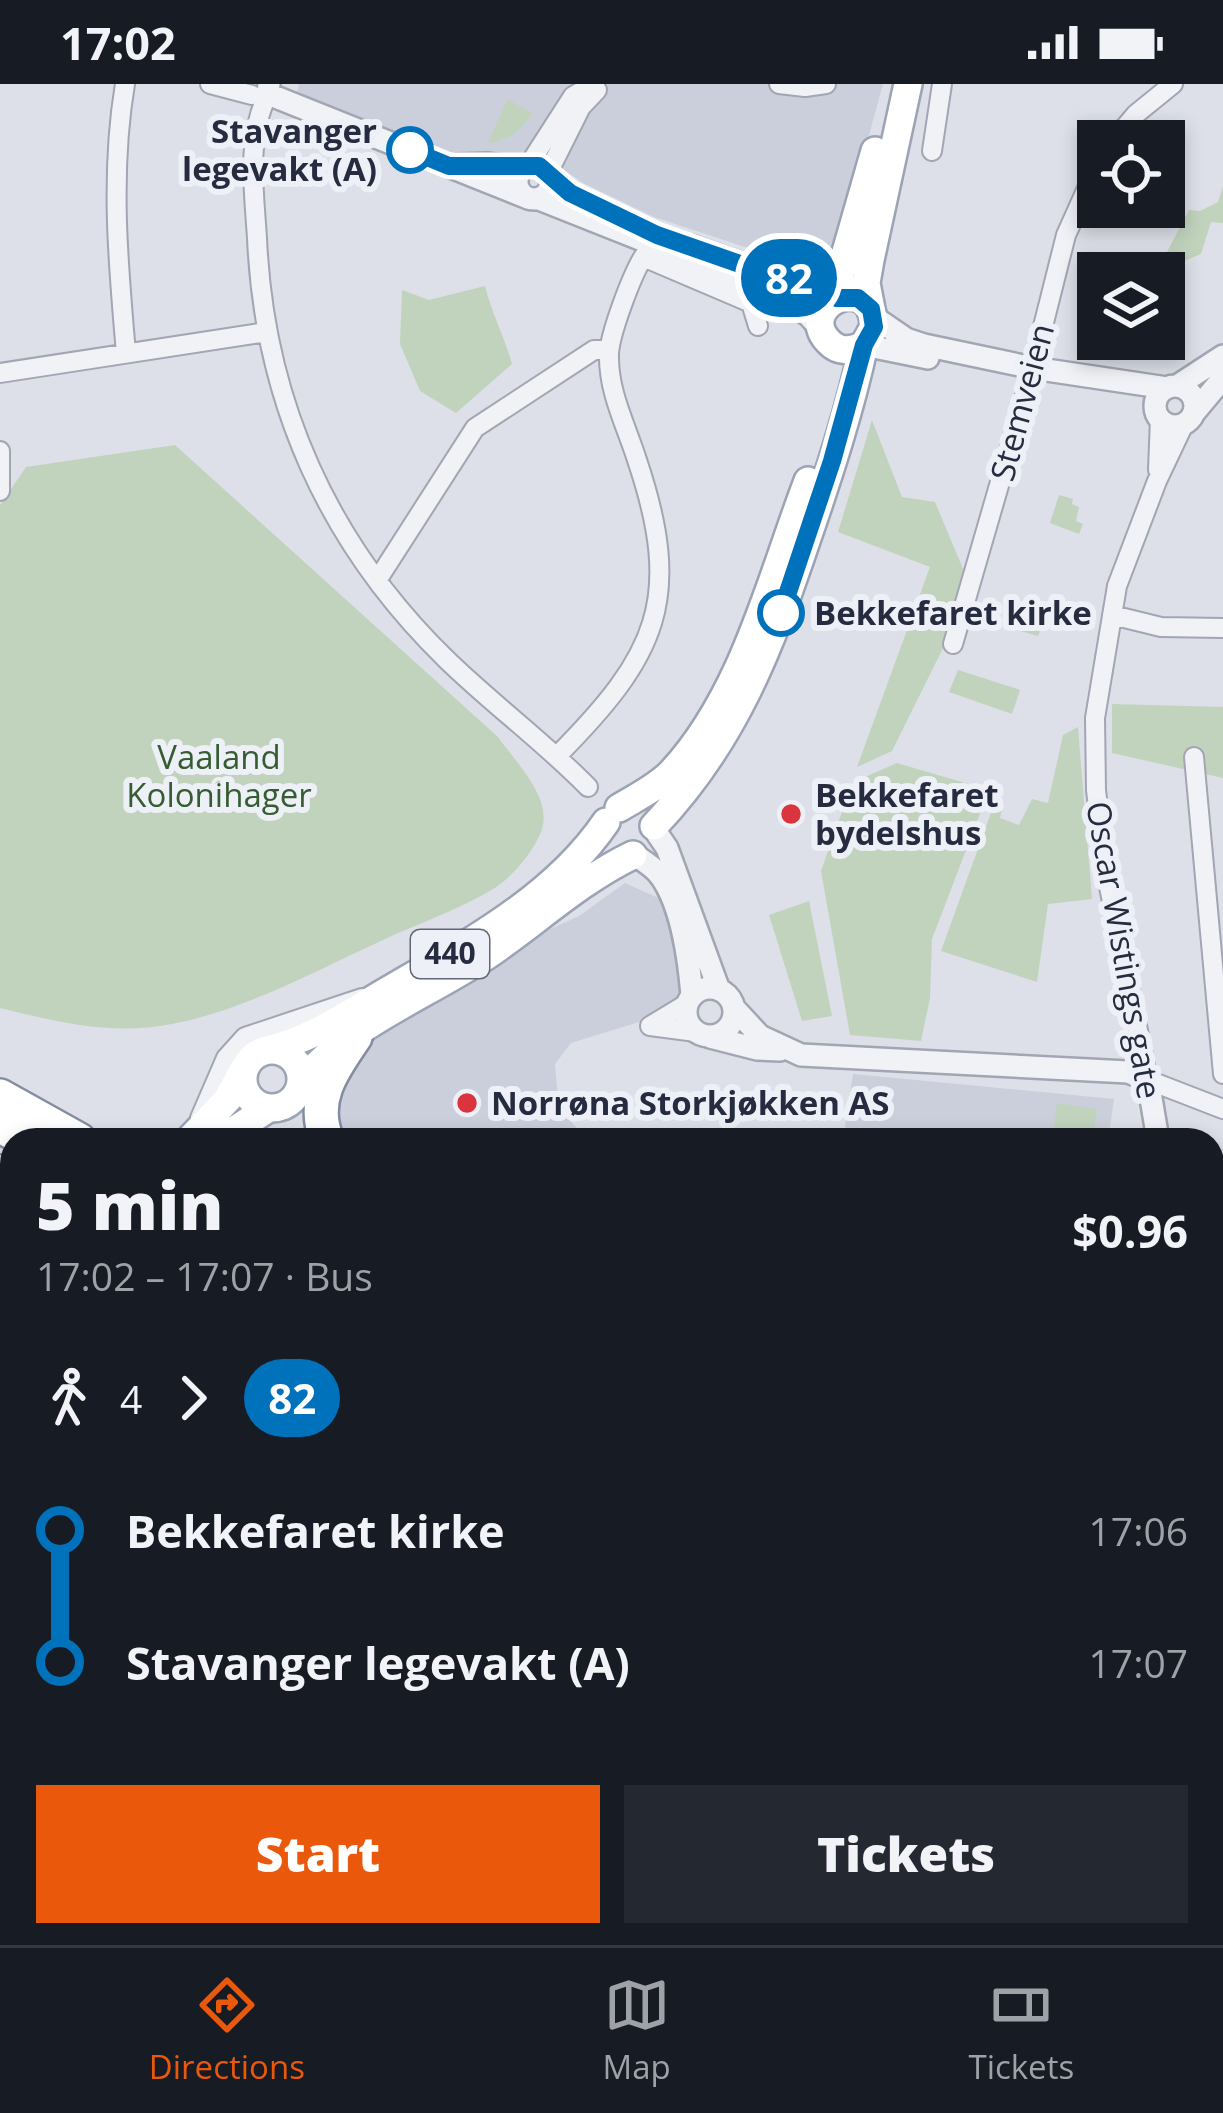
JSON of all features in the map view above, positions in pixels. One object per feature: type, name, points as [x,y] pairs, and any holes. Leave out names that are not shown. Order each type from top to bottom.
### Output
[{"type":"highway","points":[[322,1128],[322,1097],[335,1065],[355,1037]]},
{"type":"highway","points":[[300,1085],[306,1128]]},
{"type":"highway","points":[[0,1096],[57,1128]]},
{"type":"main road","name":"440","points":[[200,1128],[228,1099],[252,1057],[309,1036],[379,996],[475,939],[553,884],[586,851],[612,815],[672,772],[705,730],[725,694],[823,440],[837,364],[826,337],[823,310],[838,297],[840,273],[895,84]]},
{"type":"main road","name":"440","points":[[238,1128],[269,1108],[290,1102],[318,1061],[411,996],[479,960],[605,868],[651,842],[654,827],[705,766],[741,709],[768,649],[824,489],[864,345],[872,336],[866,283],[908,84]]},
{"type":"main road","points":[[838,297],[858,298],[873,313]]},
{"type":"main road","points":[[826,337],[847,350],[864,345]]},
{"type":"main road","points":[[634,855],[610,846],[612,815],[641,808],[654,827]]},
{"type":"main road","points":[[267,1050],[292,1058],[300,1085]]},
{"type":"main road","points":[[243,1070],[248,1096],[269,1108]]},
{"type":"street","points":[[125,84],[117,215],[126,353]]},
{"type":"street","points":[[210,84],[263,91],[449,166],[488,164],[589,203],[751,303],[758,326]]},
{"type":"street","points":[[536,181],[573,96],[598,84]]},
{"type":"street","points":[[778,84],[826,84]]},
{"type":"street","points":[[932,151],[942,84]]},
{"type":"street","points":[[1131,120],[1173,84]]},
{"type":"street","points":[[263,91],[254,192],[266,332],[282,400],[312,472],[345,536],[444,657],[588,787]]},
{"type":"street","name":"Stemveien","points":[[953,644],[1033,368],[1066,235],[1077,211]]},
{"type":"street","points":[[651,245],[838,297]]},
{"type":"street","points":[[557,756],[607,706],[650,632],[659,583],[655,521],[611,389],[609,350],[651,245]]},
{"type":"street","points":[[651,245],[766,289],[808,315],[826,337]]},
{"type":"street","points":[[873,313],[906,339],[924,345],[1102,380],[1172,387],[1192,396],[1189,419]]},
{"type":"street","points":[[0,373],[266,332]]},
{"type":"street","points":[[864,345],[1017,373],[1033,368]]},
{"type":"street","points":[[378,579],[475,428],[594,350],[609,350]]},
{"type":"street","points":[[1158,415],[1158,396],[1223,356]]},
{"type":"street","points":[[1102,380],[1171,425],[1189,419],[1223,378]]},
{"type":"street","name":"Oscar Wistings gate","points":[[1157,481],[1158,415]]},
{"type":"street","name":"Oscar Wistings gate","points":[[1156,1128],[1105,867],[1096,790],[1095,718],[1117,586],[1157,481],[1189,419]]},
{"type":"street","points":[[0,452],[0,491]]},
{"type":"street","points":[[1112,616],[1161,627],[1223,628]]},
{"type":"street","points":[[1194,757],[1223,1074]]},
{"type":"street","points":[[654,827],[667,848],[719,990]]},
{"type":"street","points":[[634,855],[659,873],[674,908],[688,952],[686,1019],[703,1034]]},
{"type":"street","points":[[783,1050],[760,1036],[719,990],[705,988],[650,1026],[815,1056],[1128,1072],[1220,1108],[1223,1086]]},
{"type":"street","name":"440","points":[[194,1128],[226,1058],[245,1036],[336,1005],[379,996]]},
{"type":"street","points":[[703,1034],[729,1028],[734,1008]]},
{"type":"shaded area","points":[[299,84],[883,84],[841,238],[827,263],[801,263],[654,217],[585,184],[547,159],[451,157],[297,93]]},
{"type":"shaded area","points":[[625,883],[663,900],[682,959],[684,986],[668,1013],[571,1043],[555,1064],[559,1109],[577,1128],[337,1128],[335,1093],[366,1045],[533,937],[579,916]]},
{"type":"shaded area","points":[[853,1074],[1114,1099],[1110,1128],[845,1125]]},
{"type":"green space","points":[[507,99],[533,114],[508,137],[488,143]]},
{"type":"green space","points":[[1223,186],[1223,223],[1211,222],[1201,254],[1185,261],[1185,252],[1167,252],[1180,228],[1185,228],[1189,210],[1200,211],[1218,202]]},
{"type":"green space","points":[[485,286],[512,364],[456,413],[420,391],[400,344],[402,290],[429,300]]},
{"type":"green space","points":[[872,420],[902,497],[935,502],[966,576],[949,636],[892,751],[857,767],[930,567],[838,532]]},
{"type":"green space","name":"Vaaland Kolonihager","points":[[175,445],[498,737],[536,790],[543,825],[516,869],[480,896],[227,1009],[172,1024],[128,1029],[0,1008],[0,505],[26,467]]},
{"type":"green space","points":[[1059,495],[1073,499],[1072,504],[1079,507],[1076,521],[1083,524],[1079,534],[1050,523]]},
{"type":"green space","points":[[1025,604],[1055,614],[1051,623],[1044,621],[1038,636],[1017,630]]},
{"type":"green space","points":[[958,670],[1020,690],[1012,714],[949,692]]},
{"type":"green space","points":[[1112,704],[1223,707],[1223,778],[1112,753]]},
{"type":"green space","points":[[1078,727],[1092,899],[1048,904],[1037,982],[941,951],[996,799],[1004,801],[1000,818],[1019,825],[1032,799],[1048,803],[1063,735]]},
{"type":"green space","points":[[897,763],[989,790],[932,939],[930,998],[921,1041],[850,1035],[821,871],[842,812],[865,777]]},
{"type":"green space","points":[[809,901],[832,1016],[802,1021],[769,915]]},
{"type":"green space","points":[[1057,1103],[1097,1109],[1095,1128],[1054,1128]]},
{"type":"bus line","name":"82","points":[[410,150],[449,166],[539,166],[570,193],[657,235],[837,298],[849,296],[866,302],[874,317],[872,336],[864,345],[832,461],[781,613]]},
{"type":"place","name":"Stavanger legevakt (A)","points":[[410,150]]},
{"type":"place","name":"Bekkefaret kirke","points":[[781,613]]},
{"type":"place","name":"Bekkefaret bydelshus","points":[[791,814]]},
{"type":"place","name":"Norrøna Storkjøkken AS","points":[[467,1103]]}]
